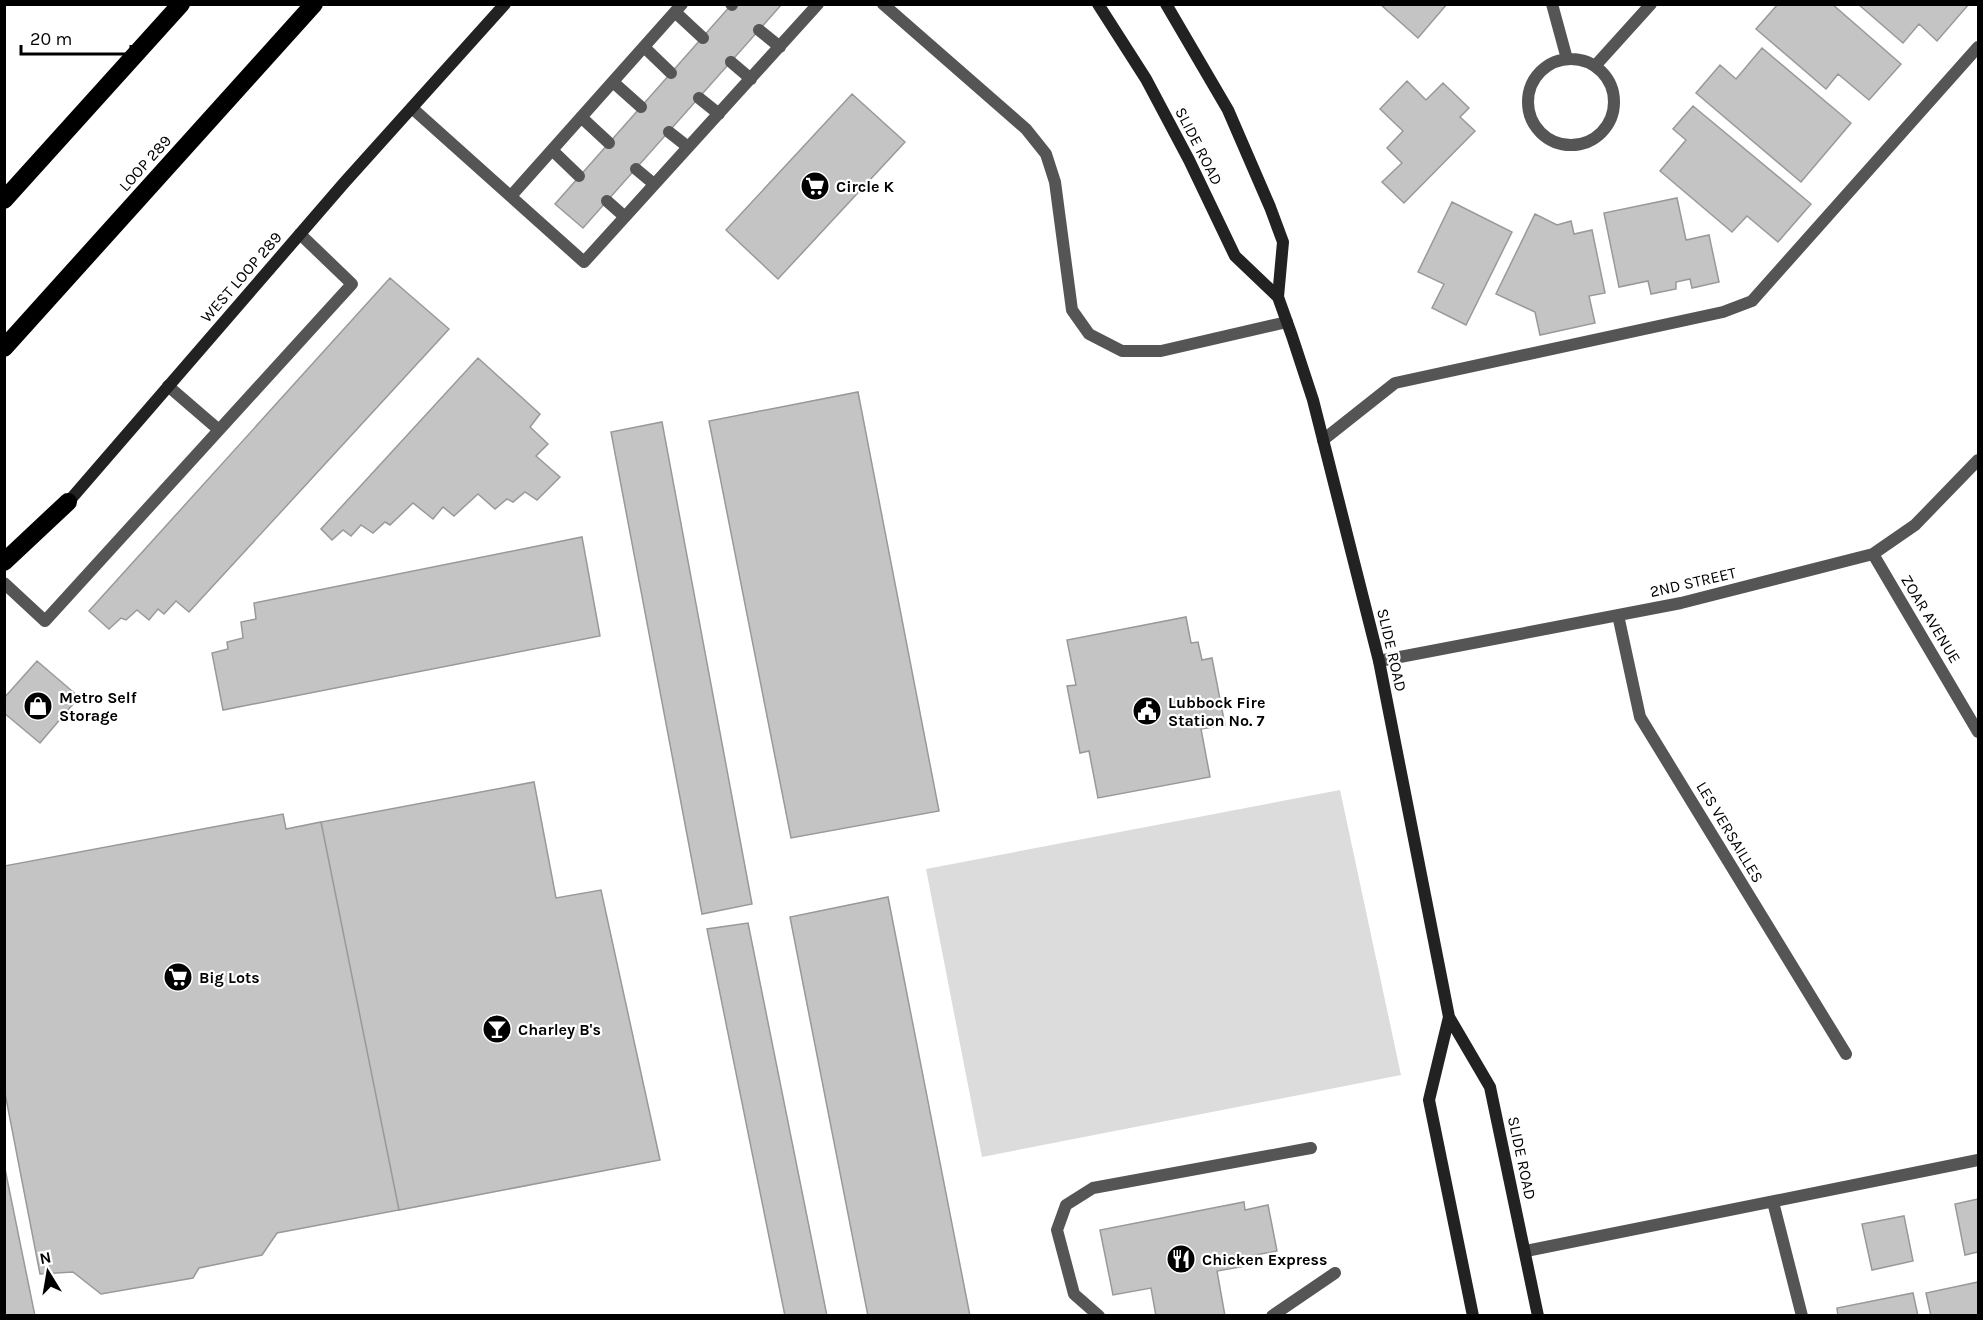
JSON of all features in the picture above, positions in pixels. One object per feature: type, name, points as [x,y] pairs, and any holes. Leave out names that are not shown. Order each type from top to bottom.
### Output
[{"type":"highway","points":[[4,200],[181,4]]},
{"type":"highway","name":"LOOP 289","points":[[4,348],[314,4]]},
{"type":"highway","points":[[4,562],[68,502]]},
{"type":"main road","name":"WEST LOOP 289","points":[[4,572],[505,4]]},
{"type":"main road","name":"SLIDE ROAD","points":[[1098,4],[1146,80],[1189,160],[1235,256],[1278,297]]},
{"type":"main road","name":"SLIDE ROAD","points":[[1166,4],[1228,110],[1283,242],[1278,297],[1313,400],[1379,662],[1449,1017],[1490,1087],[1538,1316]]},
{"type":"main road","name":"SLIDE ROAD","points":[[1449,1017],[1430,1100],[1473,1316]]},
{"type":"street","points":[[883,4],[1026,129],[1046,154],[1055,182],[1072,310],[1089,334],[1122,351],[1161,351],[1287,322]]},
{"type":"street","points":[[1552,4],[1567,59]]},
{"type":"street","points":[[1595,66],[1651,4]]},
{"type":"street","points":[[412,108],[584,262],[780,47],[811,7]]},
{"type":"street","points":[[511,196],[679,8],[703,38]]},
{"type":"street","points":[[759,30],[780,47]]},
{"type":"street","points":[[644,47],[671,73]]},
{"type":"street","points":[[1323,440],[1395,383],[1723,312],[1752,301],[1978,47]]},
{"type":"street","points":[[1567,59],[1595,66],[1611,85],[1614,99],[1613,113],[1607,126],[1585,143],[1571,145],[1544,136],[1529,113],[1528,98],[1531,84],[1539,73],[1551,64],[1567,59]]},
{"type":"street","points":[[731,62],[751,79]]},
{"type":"street","points":[[613,82],[641,107]]},
{"type":"street","points":[[699,98],[718,114]]},
{"type":"street","points":[[581,117],[609,143]]},
{"type":"street","points":[[669,132],[688,147]]},
{"type":"street","points":[[552,150],[579,176]]},
{"type":"street","points":[[636,169],[654,184]]},
{"type":"street","points":[[607,201],[625,217]]},
{"type":"street","points":[[4,583],[45,621],[352,284],[300,234]]},
{"type":"street","points":[[168,386],[219,430]]},
{"type":"street","name":"2ND STREET","points":[[1379,662],[1681,603],[1873,554],[1915,525],[1978,460]]},
{"type":"street","name":"ZOAR AVENUE","points":[[1873,554],[1978,732]]},
{"type":"street","name":"LES VERSAILLES","points":[[1618,615],[1640,717],[1846,1054]]},
{"type":"street","points":[[1099,1316],[1074,1294],[1057,1230],[1066,1206],[1093,1188],[1311,1148]]},
{"type":"street","points":[[1526,1251],[1978,1160]]},
{"type":"street","points":[[1773,1202],[1802,1316]]},
{"type":"street","points":[[1272,1316],[1335,1273]]},
{"type":"shaded area","points":[[1340,790],[1401,1075],[982,1157],[926,869]]},
{"type":"building","points":[[732,4],[782,4],[583,228],[555,204]]},
{"type":"building","points":[[1380,4],[1447,4],[1418,38]]},
{"type":"building","points":[[1778,4],[1832,4],[1901,64],[1869,100],[1838,74],[1826,89],[1756,29]]},
{"type":"building","points":[[1858,4],[1969,4],[1937,41],[1919,24],[1903,43]]},
{"type":"building","points":[[1762,48],[1851,123],[1801,182],[1696,93],[1720,65],[1736,79]]},
{"type":"building","points":[[1407,81],[1426,100],[1443,83],[1469,108],[1460,117],[1475,131],[1404,203],[1382,182],[1402,163],[1387,148],[1403,131],[1380,109]]},
{"type":"building","name":"Circle K","points":[[852,94],[905,142],[778,279],[726,230]]},
{"type":"building","points":[[1693,106],[1811,204],[1778,242],[1747,216],[1732,232],[1660,171],[1686,140],[1673,129]]},
{"type":"building","points":[[1677,198],[1686,240],[1709,235],[1719,282],[1692,288],[1690,279],[1676,282],[1676,289],[1651,294],[1648,281],[1619,287],[1604,213]]},
{"type":"building","points":[[1452,202],[1512,232],[1466,325],[1432,308],[1444,284],[1418,272]]},
{"type":"building","points":[[1535,214],[1557,225],[1571,221],[1574,234],[1592,230],[1605,293],[1589,296],[1595,323],[1540,335],[1535,312],[1496,294]]},
{"type":"building","points":[[390,278],[449,329],[189,612],[176,601],[164,614],[158,609],[149,620],[137,610],[126,620],[121,618],[109,629],[89,611]]},
{"type":"building","points":[[478,358],[540,414],[530,427],[548,444],[536,456],[560,477],[537,500],[525,492],[513,502],[507,499],[495,509],[478,494],[454,516],[443,507],[433,519],[413,503],[390,525],[385,522],[373,533],[361,525],[351,536],[343,530],[332,540],[321,529]]},
{"type":"building","points":[[858,392],[939,811],[791,838],[709,421]]},
{"type":"building","points":[[662,422],[752,904],[702,914],[611,432]]},
{"type":"building","points":[[582,537],[600,636],[223,710],[212,653],[228,649],[227,642],[243,638],[241,622],[256,619],[254,603]]},
{"type":"building","name":"Lubbock Fire Station No. 7","points":[[1186,617],[1191,643],[1198,642],[1202,660],[1212,658],[1225,725],[1201,729],[1210,777],[1098,798],[1089,751],[1080,753],[1067,686],[1076,685],[1067,640]]},
{"type":"building","name":"Metro Self Storage","points":[[37,661],[79,697],[40,743],[4,713],[4,698]]},
{"type":"building","name":"Charley B's","points":[[534,782],[556,898],[601,890],[660,1160],[399,1210],[321,822]]},
{"type":"building","name":"Big Lots","points":[[283,814],[286,829],[321,822],[399,1210],[277,1233],[262,1255],[199,1268],[193,1278],[101,1294],[73,1272],[40,1274],[4,1088],[4,866]]},
{"type":"building","points":[[888,897],[970,1316],[868,1316],[790,917]]},
{"type":"building","points":[[748,923],[827,1316],[785,1316],[707,929]]},
{"type":"building","points":[[4,1164],[35,1316],[4,1316]]},
{"type":"building","points":[[1978,1199],[1978,1252],[1965,1255],[1955,1204]]},
{"type":"building","name":"Chicken Express","points":[[1244,1202],[1245,1210],[1268,1205],[1277,1251],[1255,1255],[1257,1264],[1217,1271],[1225,1316],[1156,1316],[1151,1288],[1113,1295],[1100,1230]]},
{"type":"building","points":[[1904,1216],[1913,1261],[1872,1270],[1862,1224]]},
{"type":"building","points":[[1978,1282],[1978,1316],[1931,1316],[1926,1293]]},
{"type":"building","points":[[1913,1293],[1918,1316],[1838,1316],[1837,1308]]},
{"type":"place","name":"Circle K","points":[[815,186]]},
{"type":"place","name":"Metro Self Storage","points":[[38,706]]},
{"type":"place","name":"Lubbock Fire Station No. 7","points":[[1147,711]]},
{"type":"place","name":"Big Lots","points":[[178,977]]},
{"type":"place","name":"Charley B's","points":[[497,1029]]},
{"type":"place","name":"Chicken Express","points":[[1181,1259]]}]
